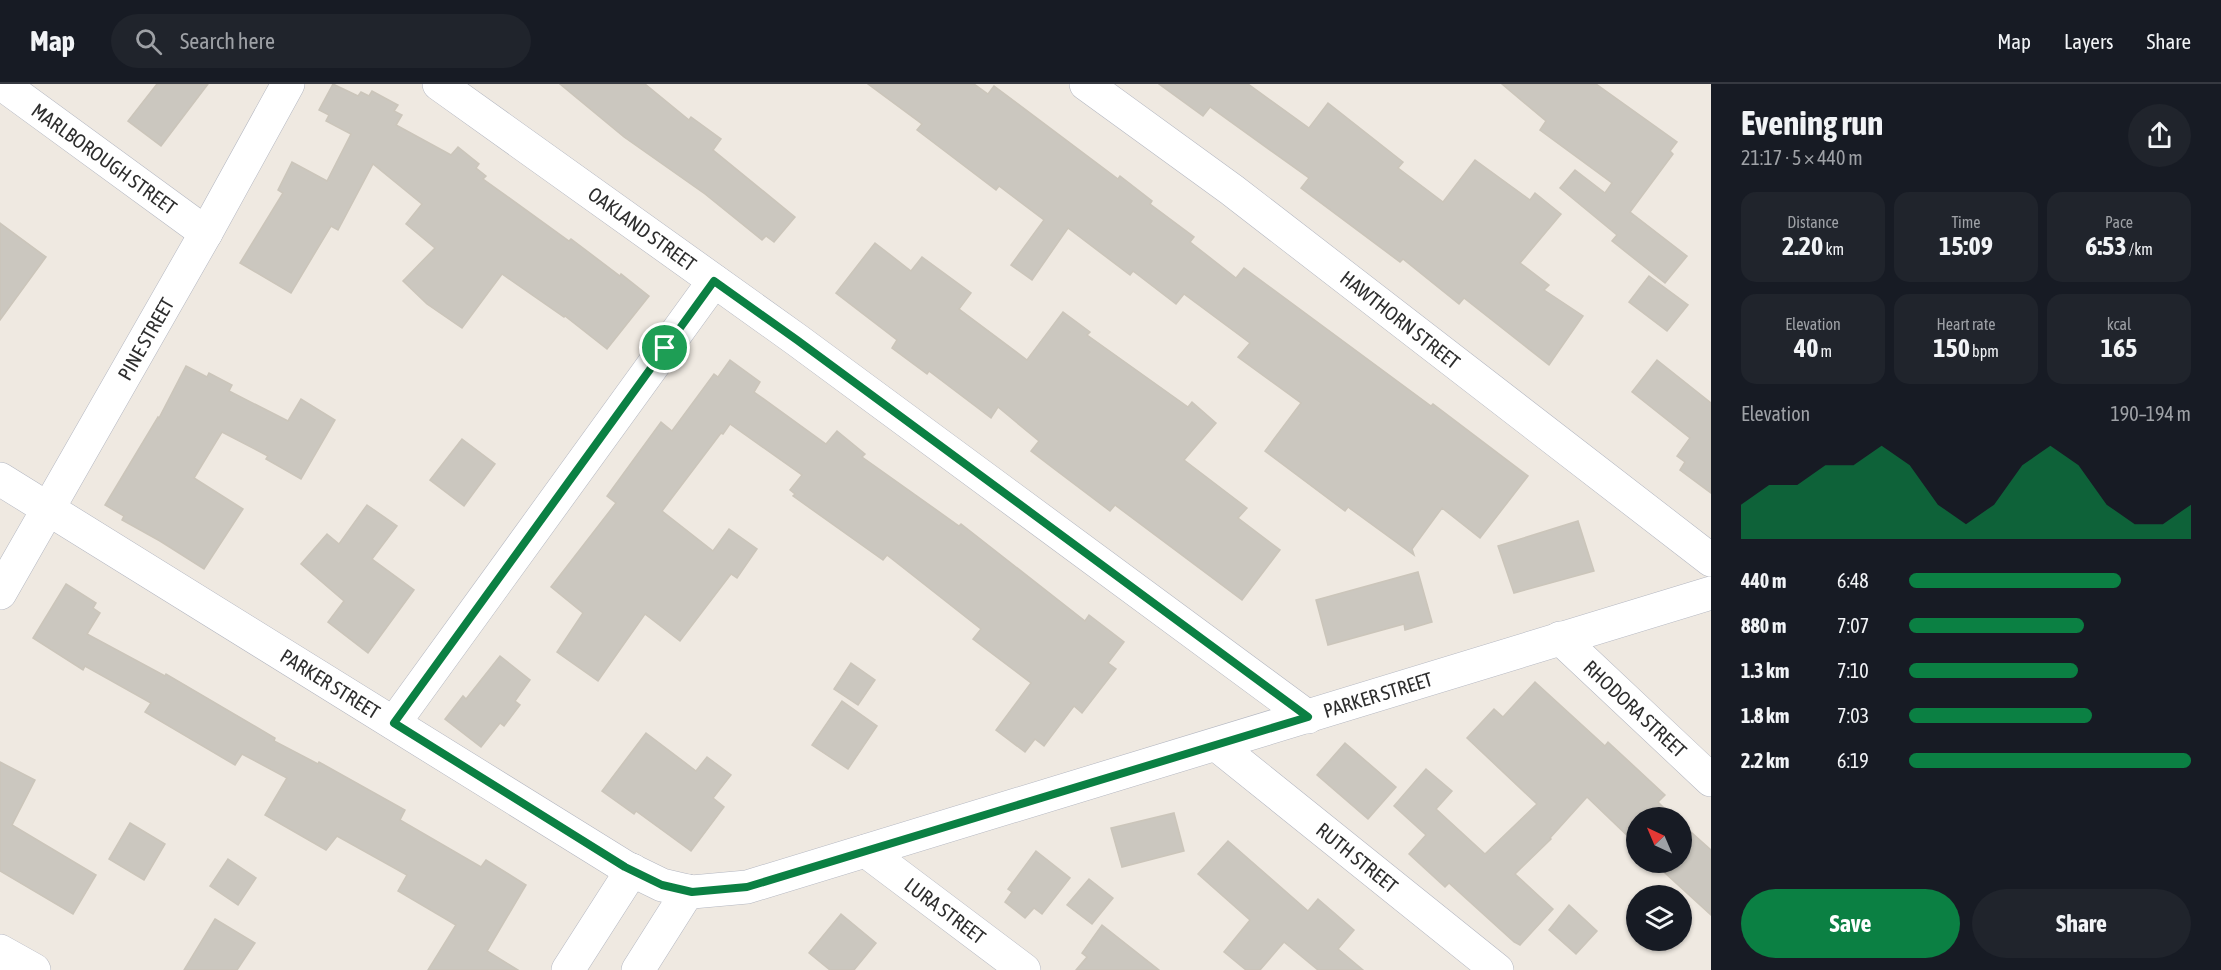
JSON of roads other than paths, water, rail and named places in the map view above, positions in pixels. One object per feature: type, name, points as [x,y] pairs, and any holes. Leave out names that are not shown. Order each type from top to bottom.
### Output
[{"type":"street","name":"MARLBOROUGH STREET","points":[[2,84],[206,233]]},
{"type":"street","name":"PINE STREET","points":[[0,593],[206,233],[288,84]]},
{"type":"street","name":"OAKLAND STREET","points":[[439,84],[714,281],[1308,717]]},
{"type":"street","name":"HAWTHORN STREET","points":[[1086,84],[1232,190],[1711,560]]},
{"type":"street","points":[[394,723],[714,281]]},
{"type":"street","name":"PARKER STREET","points":[[0,479],[632,870],[662,885],[688,891],[747,887],[1711,592]]},
{"type":"street","name":"RHODORA STREET","points":[[1560,638],[1711,780]]},
{"type":"street","name":"RUTH STREET","points":[[1216,745],[1497,970]]},
{"type":"street","name":"LURA STREET","points":[[866,851],[1024,970]]},
{"type":"street","points":[[568,970],[632,870]]},
{"type":"street","points":[[638,970],[688,891]]},
{"type":"street","points":[[0,951],[34,970]]}]
